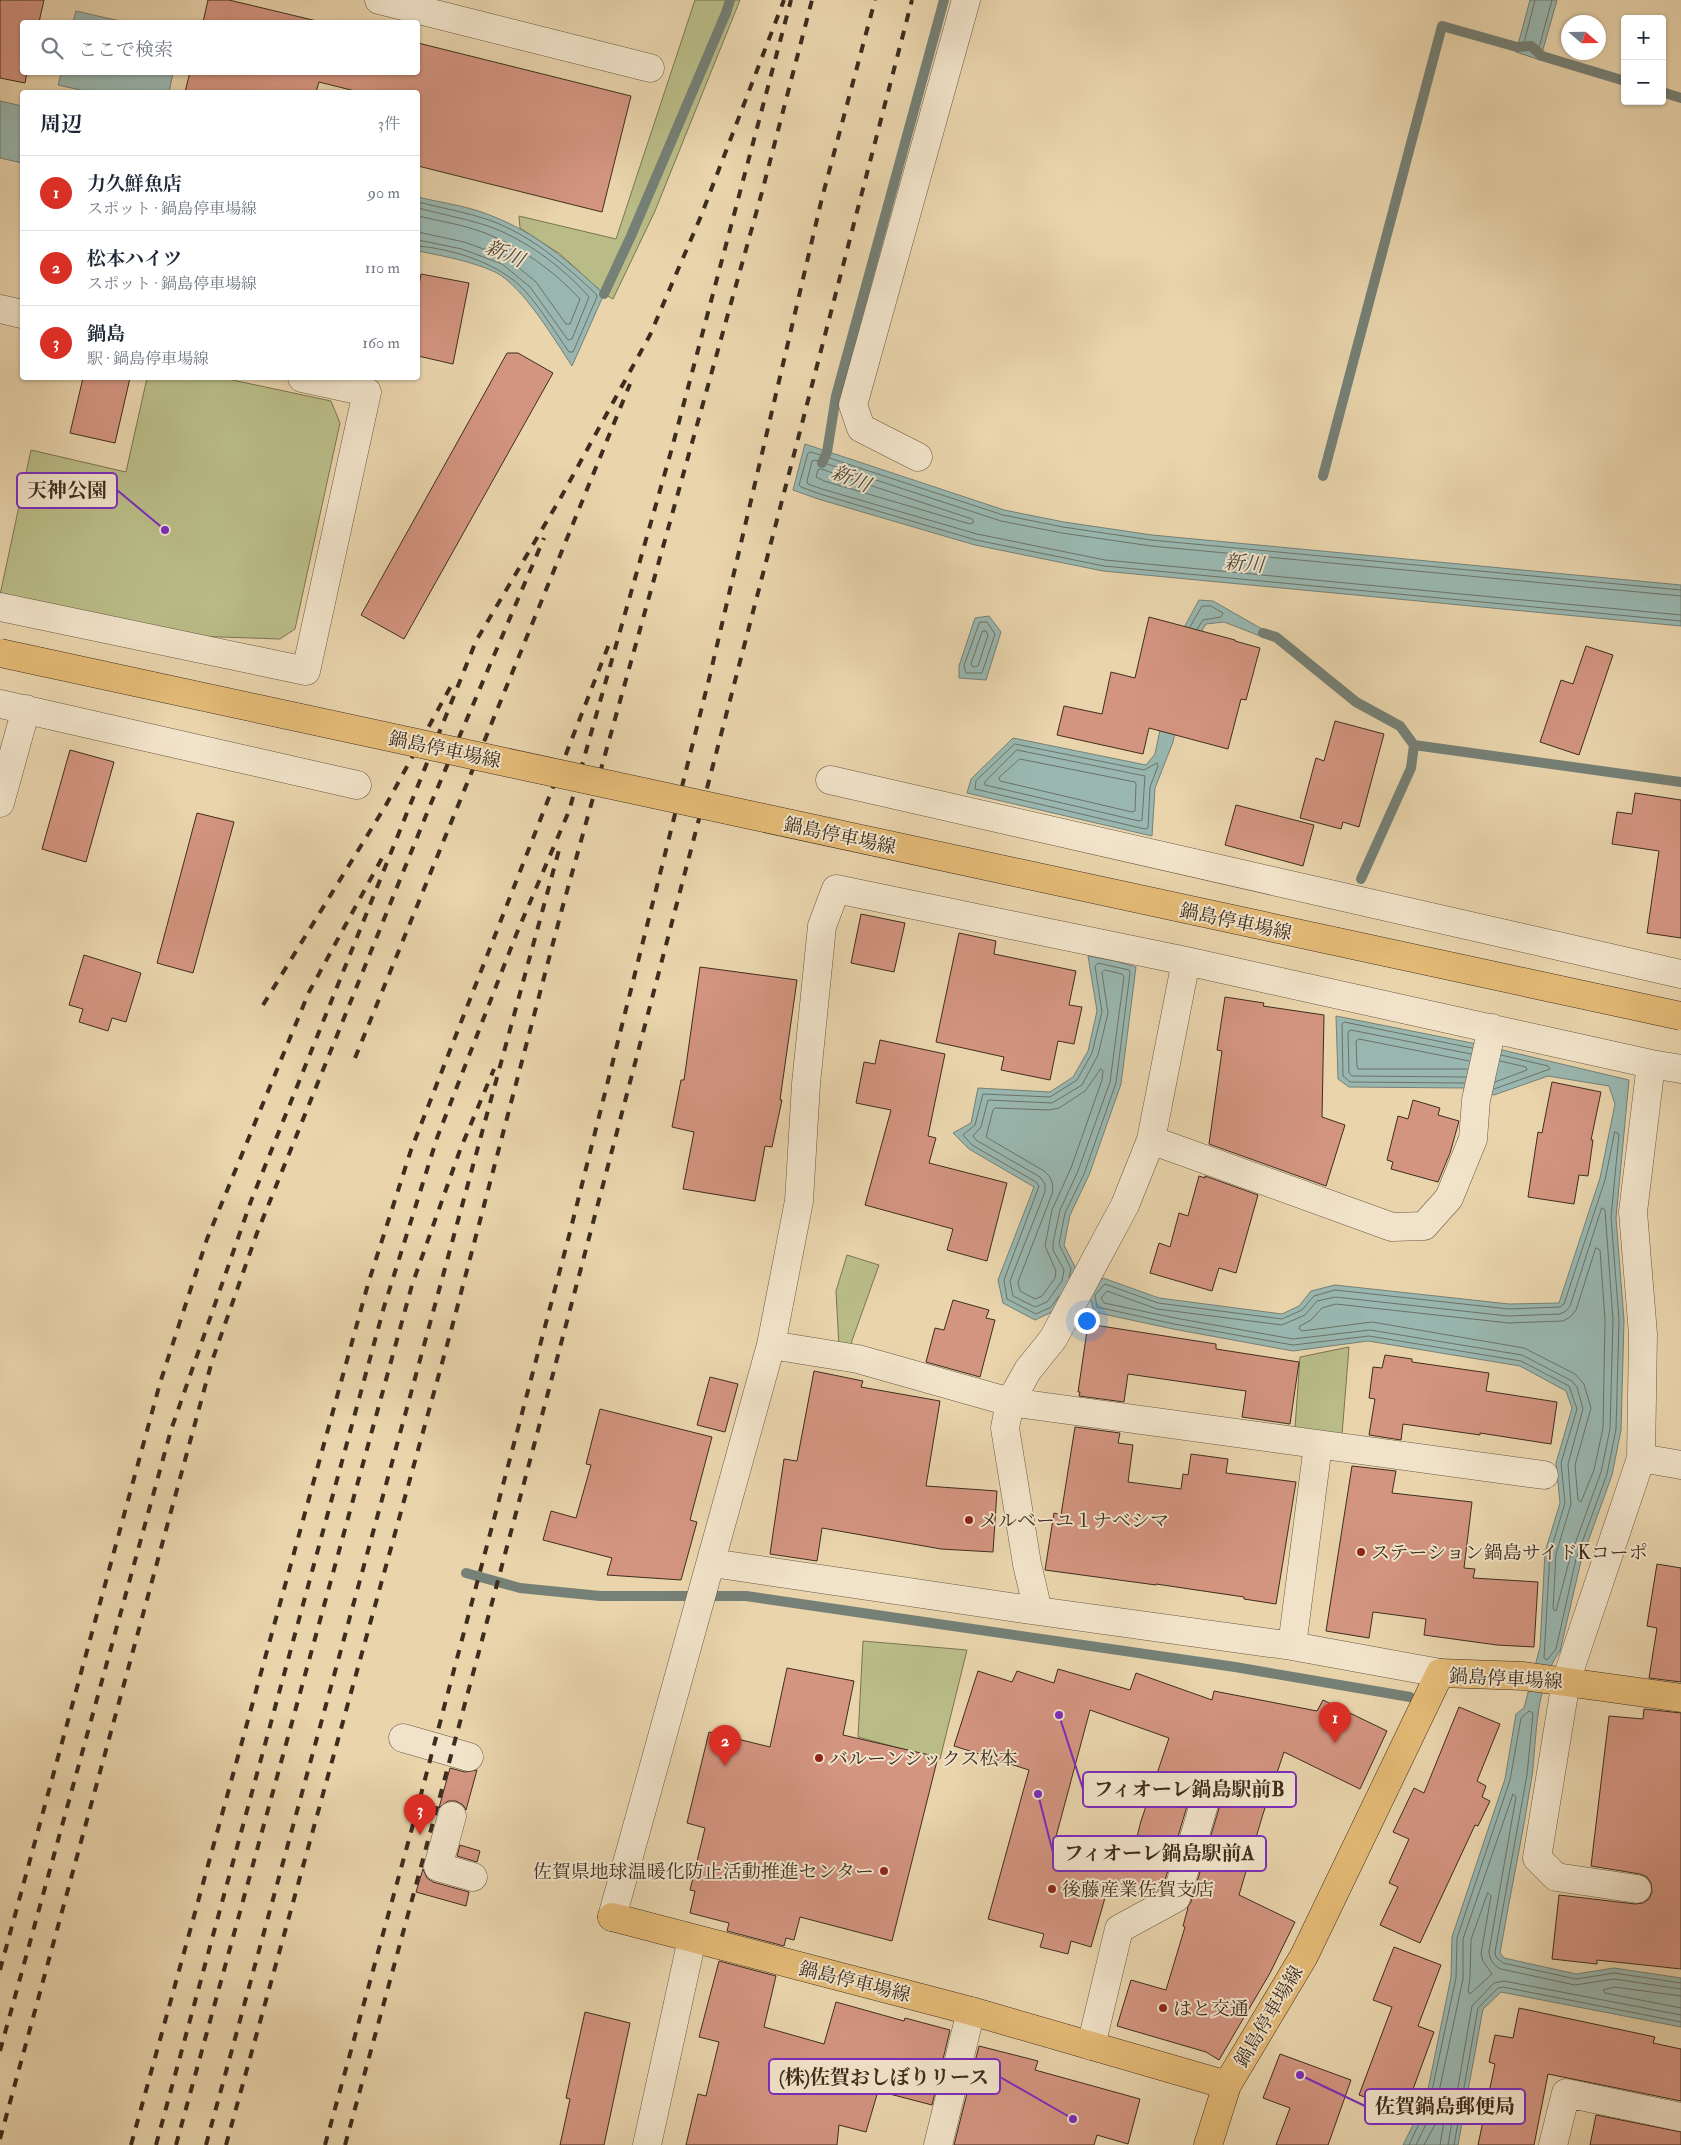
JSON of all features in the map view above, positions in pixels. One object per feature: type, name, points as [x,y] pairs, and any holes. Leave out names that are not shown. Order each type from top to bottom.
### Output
[{"type":"main road","name":"鍋島停車場線","points":[[0,653],[1681,1016]]},
{"type":"main road","name":"鍋島停車場線","points":[[612,1917],[971,2011],[1227,2085],[1304,1956],[1440,1673],[1524,1676],[1681,1698]]},
{"type":"main road","points":[[1208,2145],[1227,2085]]},
{"type":"street","points":[[380,0],[650,68]]},
{"type":"street","points":[[918,457],[862,428],[853,405],[966,0]]},
{"type":"street","points":[[0,309],[20,314]]},
{"type":"street","points":[[0,606],[306,671],[367,392],[311,380]]},
{"type":"street","points":[[0,803],[13,706],[356,785]]},
{"type":"street","points":[[830,780],[1681,974]]},
{"type":"street","points":[[612,1917],[710,1571],[771,1345],[800,1202],[806,1084],[822,926],[836,889],[1186,961],[1491,1033],[1681,1069]]},
{"type":"street","points":[[1038,1611],[1026,1564],[1005,1428],[1010,1402],[1028,1370],[1053,1339],[1125,1205],[1151,1140],[1186,961]]},
{"type":"street","points":[[1151,1140],[1392,1228],[1424,1226],[1449,1198],[1472,1139],[1476,1100],[1491,1033]]},
{"type":"street","points":[[1638,1889],[1556,1877],[1537,1858],[1559,1680],[1640,1458],[1643,1334],[1633,1212],[1650,1064]]},
{"type":"street","points":[[771,1345],[858,1360],[1010,1402],[1544,1475]]},
{"type":"street","points":[[1292,1646],[1318,1444]]},
{"type":"street","points":[[1640,1458],[1681,1465]]},
{"type":"street","points":[[710,1571],[1038,1611],[1292,1646],[1440,1673]]},
{"type":"street","points":[[403,1738],[469,1757]]},
{"type":"street","points":[[1091,2046],[1119,1929],[1176,1898],[1205,1801]]},
{"type":"street","points":[[452,1816],[438,1867],[473,1877]]},
{"type":"street","points":[[647,2145],[692,1939]]},
{"type":"street","points":[[938,2145],[971,2011]]},
{"type":"street","points":[[1553,2145],[1566,2093],[1681,2117]]},
{"type":"green space","points":[[695,0],[740,0],[655,211],[613,299],[604,294],[560,254],[520,228],[519,216],[616,239]]},
{"type":"green space","points":[[147,380],[232,380],[331,401],[340,423],[295,629],[280,639],[193,636],[0,595],[31,450],[126,472]]},
{"type":"green space","points":[[847,1255],[879,1265],[849,1349],[839,1348],[836,1291]]},
{"type":"green space","points":[[1349,1347],[1342,1435],[1295,1428],[1300,1357]]},
{"type":"green space","points":[[863,1641],[967,1650],[940,1759],[858,1737]]},
{"type":"water","points":[[1530,0],[1557,0],[1540,60],[1516,52]]},
{"type":"water","points":[[76,11],[115,20],[74,20]]},
{"type":"water","points":[[60,75],[173,75],[169,90],[80,90],[58,85]]},
{"type":"water","points":[[0,101],[20,106],[20,163],[0,158]]},
{"type":"water","name":"新川","points":[[420,197],[465,207],[509,223],[552,249],[604,294],[572,366],[537,314],[506,279],[495,272],[457,259],[420,251]]},
{"type":"water","name":"新川","points":[[805,444],[1004,510],[1064,522],[1152,535],[1681,585],[1681,626],[1103,571],[975,545],[793,490]]},
{"type":"water","points":[[1199,600],[1213,601],[1276,637],[1273,641],[1224,622],[1206,624],[1193,645],[1173,742],[1155,788],[1152,836],[967,793],[971,779],[1013,738],[1146,765],[1155,754],[1180,635]]},
{"type":"water","points":[[989,616],[1001,632],[986,680],[959,678],[959,666],[975,618]]},
{"type":"water","points":[[1088,956],[1136,967],[1121,1084],[1089,1175],[1070,1215],[1064,1245],[1076,1269],[1054,1311],[1035,1320],[1003,1303],[998,1280],[1034,1187],[969,1149],[953,1133],[971,1123],[978,1088],[1050,1092],[1073,1077],[1088,1051],[1097,1011]]},
{"type":"water","points":[[1336,1016],[1477,1044],[1629,1080],[1616,1218],[1624,1320],[1621,1430],[1612,1475],[1581,1561],[1560,1651],[1552,1664],[1541,1695],[1532,1776],[1500,1953],[1504,1958],[1576,1974],[1614,1968],[1681,1978],[1681,2027],[1501,1992],[1483,2009],[1458,2145],[1403,2145],[1426,2099],[1451,1977],[1452,1937],[1505,1779],[1516,1714],[1524,1708],[1540,1647],[1545,1552],[1560,1503],[1556,1463],[1572,1408],[1566,1391],[1520,1366],[1368,1341],[1293,1351],[1173,1329],[1094,1312],[1089,1294],[1103,1278],[1159,1298],[1282,1314],[1299,1306],[1311,1291],[1335,1285],[1509,1304],[1559,1303],[1600,1178],[1615,1104],[1609,1086],[1548,1076],[1494,1095],[1465,1088],[1349,1087],[1338,1079]]},
{"type":"building","points":[[0,0],[44,0],[39,20],[20,20],[20,75],[26,75],[25,83],[0,78]]},
{"type":"building","points":[[208,0],[229,0],[313,20],[203,20]]},
{"type":"building","points":[[420,43],[631,96],[602,212],[420,166],[420,90],[351,90],[319,82],[317,90],[186,90],[189,75],[420,75]]},
{"type":"building","points":[[421,274],[469,283],[453,364],[420,356]]},
{"type":"building","points":[[507,353],[518,353],[553,373],[404,639],[361,615]]},
{"type":"building","points":[[83,380],[130,380],[115,443],[70,433]]},
{"type":"building","points":[[1149,617],[1260,648],[1246,700],[1241,699],[1228,749],[1149,728],[1143,754],[1057,735],[1064,706],[1102,714],[1111,672],[1135,678]]},
{"type":"building","points":[[1586,646],[1613,655],[1579,755],[1540,742],[1561,680],[1573,684]]},
{"type":"building","points":[[1335,721],[1384,734],[1359,827],[1343,822],[1341,829],[1300,818],[1316,758],[1324,761]]},
{"type":"building","points":[[70,750],[114,762],[86,862],[42,849]]},
{"type":"building","points":[[1635,793],[1681,800],[1681,938],[1647,933],[1659,851],[1612,844],[1617,812],[1632,814]]},
{"type":"building","points":[[1236,805],[1314,825],[1303,866],[1225,845]]},
{"type":"building","points":[[197,813],[234,822],[193,973],[157,963]]},
{"type":"building","points":[[861,914],[905,923],[894,972],[851,963]]},
{"type":"building","points":[[959,933],[996,941],[994,954],[1076,971],[1069,1005],[1082,1007],[1074,1044],[1058,1041],[1050,1080],[1001,1070],[1004,1057],[936,1042]]},
{"type":"building","points":[[84,955],[141,973],[126,1022],[112,1018],[108,1031],[79,1022],[83,1009],[69,1005]]},
{"type":"building","points":[[700,967],[797,980],[780,1100],[782,1100],[772,1147],[765,1146],[755,1201],[683,1189],[694,1132],[672,1127],[681,1080],[684,1080]]},
{"type":"building","points":[[1225,997],[1264,1003],[1263,1006],[1324,1015],[1322,1117],[1345,1125],[1326,1186],[1209,1144],[1222,1051],[1217,1050]]},
{"type":"building","points":[[880,1040],[945,1054],[928,1136],[936,1138],[929,1163],[1007,1183],[987,1261],[947,1250],[953,1229],[865,1205],[891,1110],[856,1103],[864,1062],[875,1064]]},
{"type":"building","points":[[1552,1082],[1601,1092],[1591,1140],[1593,1140],[1588,1176],[1579,1175],[1574,1204],[1528,1197],[1538,1132],[1542,1133]]},
{"type":"building","points":[[1413,1100],[1440,1108],[1438,1115],[1459,1121],[1450,1153],[1438,1182],[1391,1169],[1393,1162],[1387,1160],[1398,1116],[1408,1119]]},
{"type":"building","points":[[1199,1176],[1205,1178],[1205,1176],[1258,1195],[1236,1273],[1219,1268],[1212,1291],[1150,1273],[1159,1243],[1170,1247],[1179,1213],[1188,1216]]},
{"type":"building","points":[[953,1300],[989,1310],[986,1318],[995,1320],[980,1377],[926,1362],[935,1328],[944,1330]]},
{"type":"building","points":[[1088,1324],[1216,1344],[1216,1349],[1299,1362],[1290,1424],[1242,1417],[1246,1391],[1128,1374],[1124,1402],[1079,1396]]},
{"type":"building","points":[[1385,1355],[1412,1359],[1412,1362],[1489,1373],[1486,1391],[1557,1402],[1551,1444],[1403,1424],[1401,1440],[1369,1435],[1375,1399],[1369,1398],[1373,1367],[1382,1368]]},
{"type":"building","points":[[814,1371],[863,1381],[861,1387],[940,1401],[926,1486],[997,1491],[993,1552],[941,1549],[822,1528],[817,1561],[770,1554],[784,1459],[797,1461]]},
{"type":"building","points":[[710,1377],[738,1384],[725,1432],[697,1425]]},
{"type":"building","points":[[600,1409],[712,1437],[690,1520],[697,1522],[681,1580],[607,1575],[612,1558],[543,1540],[551,1511],[576,1518],[591,1465],[586,1464]]},
{"type":"building","points":[[1075,1427],[1120,1433],[1118,1443],[1133,1445],[1128,1482],[1181,1489],[1183,1474],[1188,1475],[1191,1454],[1228,1459],[1226,1473],[1296,1482],[1276,1604],[1244,1599],[1244,1597],[1156,1584],[1045,1570],[1054,1513],[1061,1515]]},
{"type":"building","points":[[1352,1466],[1396,1471],[1392,1493],[1472,1502],[1464,1568],[1475,1569],[1473,1578],[1538,1582],[1534,1647],[1497,1645],[1424,1635],[1426,1619],[1373,1612],[1369,1638],[1326,1631]]},
{"type":"building","points":[[1657,1564],[1681,1568],[1681,1682],[1649,1678],[1657,1628],[1647,1626]]},
{"type":"building","points":[[787,1668],[854,1681],[843,1735],[938,1757],[892,1941],[800,1917],[794,1940],[786,1938],[784,1946],[727,1931],[729,1923],[690,1913],[695,1891],[690,1890],[705,1828],[687,1823],[709,1732],[770,1747]]},
{"type":"building","points":[[1058,1669],[1130,1690],[1136,1673],[1212,1700],[1214,1691],[1317,1711],[1323,1700],[1387,1731],[1360,1789],[1284,1752],[1239,1895],[1295,1922],[1270,1973],[1219,2060],[1206,2052],[1117,2026],[1131,1980],[1166,1990],[1185,1927],[1183,1926],[1187,1908],[1191,1902],[1220,1805],[1220,1797],[1216,1790],[1210,1786],[1201,1786],[1194,1790],[1190,1796],[1163,1887],[1145,1897],[1108,1887],[1091,1947],[1071,1941],[1068,1954],[1040,1947],[1044,1934],[988,1919],[1029,1770],[954,1746],[978,1671],[1012,1682],[1017,1671],[1054,1683]],"holes":[[[1090,1710],[1169,1738],[1141,1821],[1130,1864],[1054,1844]]]},
{"type":"building","points":[[1459,1707],[1500,1724],[1477,1781],[1486,1786],[1482,1797],[1490,1801],[1478,1826],[1475,1825],[1420,1943],[1380,1925],[1398,1887],[1389,1883],[1409,1839],[1393,1832],[1414,1788],[1424,1793]]},
{"type":"building","points":[[1644,1709],[1681,1713],[1681,1969],[1597,1960],[1597,1964],[1552,1959],[1559,1895],[1635,1904],[1643,1903],[1649,1899],[1652,1892],[1651,1883],[1647,1877],[1640,1874],[1591,1866],[1609,1716],[1643,1719]]},
{"type":"building","points":[[450,1768],[465,1772],[477,1770],[466,1810],[463,1805],[456,1801],[448,1801],[439,1808]]},
{"type":"building","points":[[460,1845],[480,1851],[477,1862],[457,1856]]},
{"type":"building","points":[[423,1869],[427,1878],[433,1882],[469,1892],[466,1906],[416,1892]]},
{"type":"building","points":[[1394,1947],[1441,1965],[1418,2026],[1434,2032],[1405,2111],[1359,2095],[1392,2007],[1373,2000]]},
{"type":"building","points":[[719,1961],[776,1976],[764,2027],[824,2044],[836,2002],[904,2021],[905,2018],[950,2030],[932,2105],[878,2091],[866,2132],[839,2125],[837,2145],[686,2145],[698,2094],[706,2096],[719,2042],[699,2037]]},
{"type":"building","points":[[1519,2008],[1655,2037],[1653,2043],[1681,2049],[1681,2101],[1548,2074],[1534,2145],[1478,2145],[1495,2064],[1489,2062],[1495,2035],[1513,2038]]},
{"type":"building","points":[[585,2012],[630,2023],[604,2145],[560,2145],[570,2099],[566,2098]]},
{"type":"building","points":[[979,2046],[1038,2061],[1035,2070],[1140,2099],[1128,2144],[1097,2135],[1094,2145],[954,2145]]},
{"type":"building","points":[[1280,2054],[1351,2080],[1328,2145],[1276,2145],[1290,2108],[1263,2098]]},
{"type":"building","points":[[1596,2115],[1681,2132],[1681,2145],[1590,2145]]},
{"type":"waterway","points":[[604,294],[631,236],[730,0]]},
{"type":"waterway","points":[[822,463],[827,452],[836,396],[944,0]]},
{"type":"waterway","points":[[1323,476],[1442,26],[1517,47],[1531,46],[1542,56],[1621,80]]},
{"type":"waterway","points":[[1666,93],[1681,98]]},
{"type":"waterway","points":[[1263,633],[1276,637],[1356,702],[1400,726],[1414,745],[1411,768],[1361,879]]},
{"type":"waterway","points":[[1414,745],[1681,782]]},
{"type":"waterway","points":[[466,1573],[520,1588],[600,1596],[746,1596],[1235,1667],[1410,1697]]},
{"type":"railway","points":[[0,2051],[171,1430],[251,1201],[476,641],[560,499],[650,335],[701,216],[784,0]]},
{"type":"railway","points":[[156,2145],[384,1307],[437,1138],[516,935],[569,811],[672,448],[791,0]]},
{"type":"railway","points":[[226,2145],[452,1327],[562,909],[762,192],[812,0]]},
{"type":"railway","points":[[325,2145],[411,1832],[569,1236],[710,675],[822,198],[875,0]]},
{"type":"railway","points":[[345,2145],[490,1610],[703,805],[912,0]]},
{"type":"railway","points":[[355,1058],[630,384]]},
{"type":"railway","points":[[0,2139],[212,1361],[257,1233],[429,808],[544,538]]},
{"type":"railway","points":[[131,2145],[368,1284],[411,1150],[611,639]]},
{"type":"railway","points":[[263,1005],[386,805],[452,684]]},
{"type":"railway","points":[[206,2145],[559,850]]},
{"type":"railway","points":[[0,1970],[160,1383],[207,1239],[309,992],[382,858]]},
{"type":"railway","points":[[176,2145],[412,1285],[460,1150],[494,1069]]},
{"type":"place","name":"天神公園","points":[[165,530]]},
{"type":"place","name":"メルベーユ１ナベシマ","points":[[969,1520]]},
{"type":"place","name":"ステーション鍋島サイドKコーポ","points":[[1361,1552]]},
{"type":"place","name":"フィオーレ鍋島駅前B","points":[[1059,1715]]},
{"type":"place","name":"力久鮮魚店","points":[[1335,1743]]},
{"type":"place","name":"バルーンシックス松本","points":[[819,1758]]},
{"type":"place","name":"松本ハイツ","points":[[725,1766]]},
{"type":"place","name":"フィオーレ鍋島駅前A","points":[[1038,1794]]},
{"type":"place","name":"鍋島","points":[[420,1835]]},
{"type":"place","name":"佐賀県地球温暖化防止活動推進センター","points":[[884,1871]]},
{"type":"place","name":"後藤産業佐賀支店","points":[[1052,1889]]},
{"type":"place","name":"はと交通","points":[[1163,2008]]},
{"type":"place","name":"佐賀鍋島郵便局","points":[[1300,2075]]},
{"type":"place","name":"(株)佐賀おしぼりリース","points":[[1073,2119]]}]
